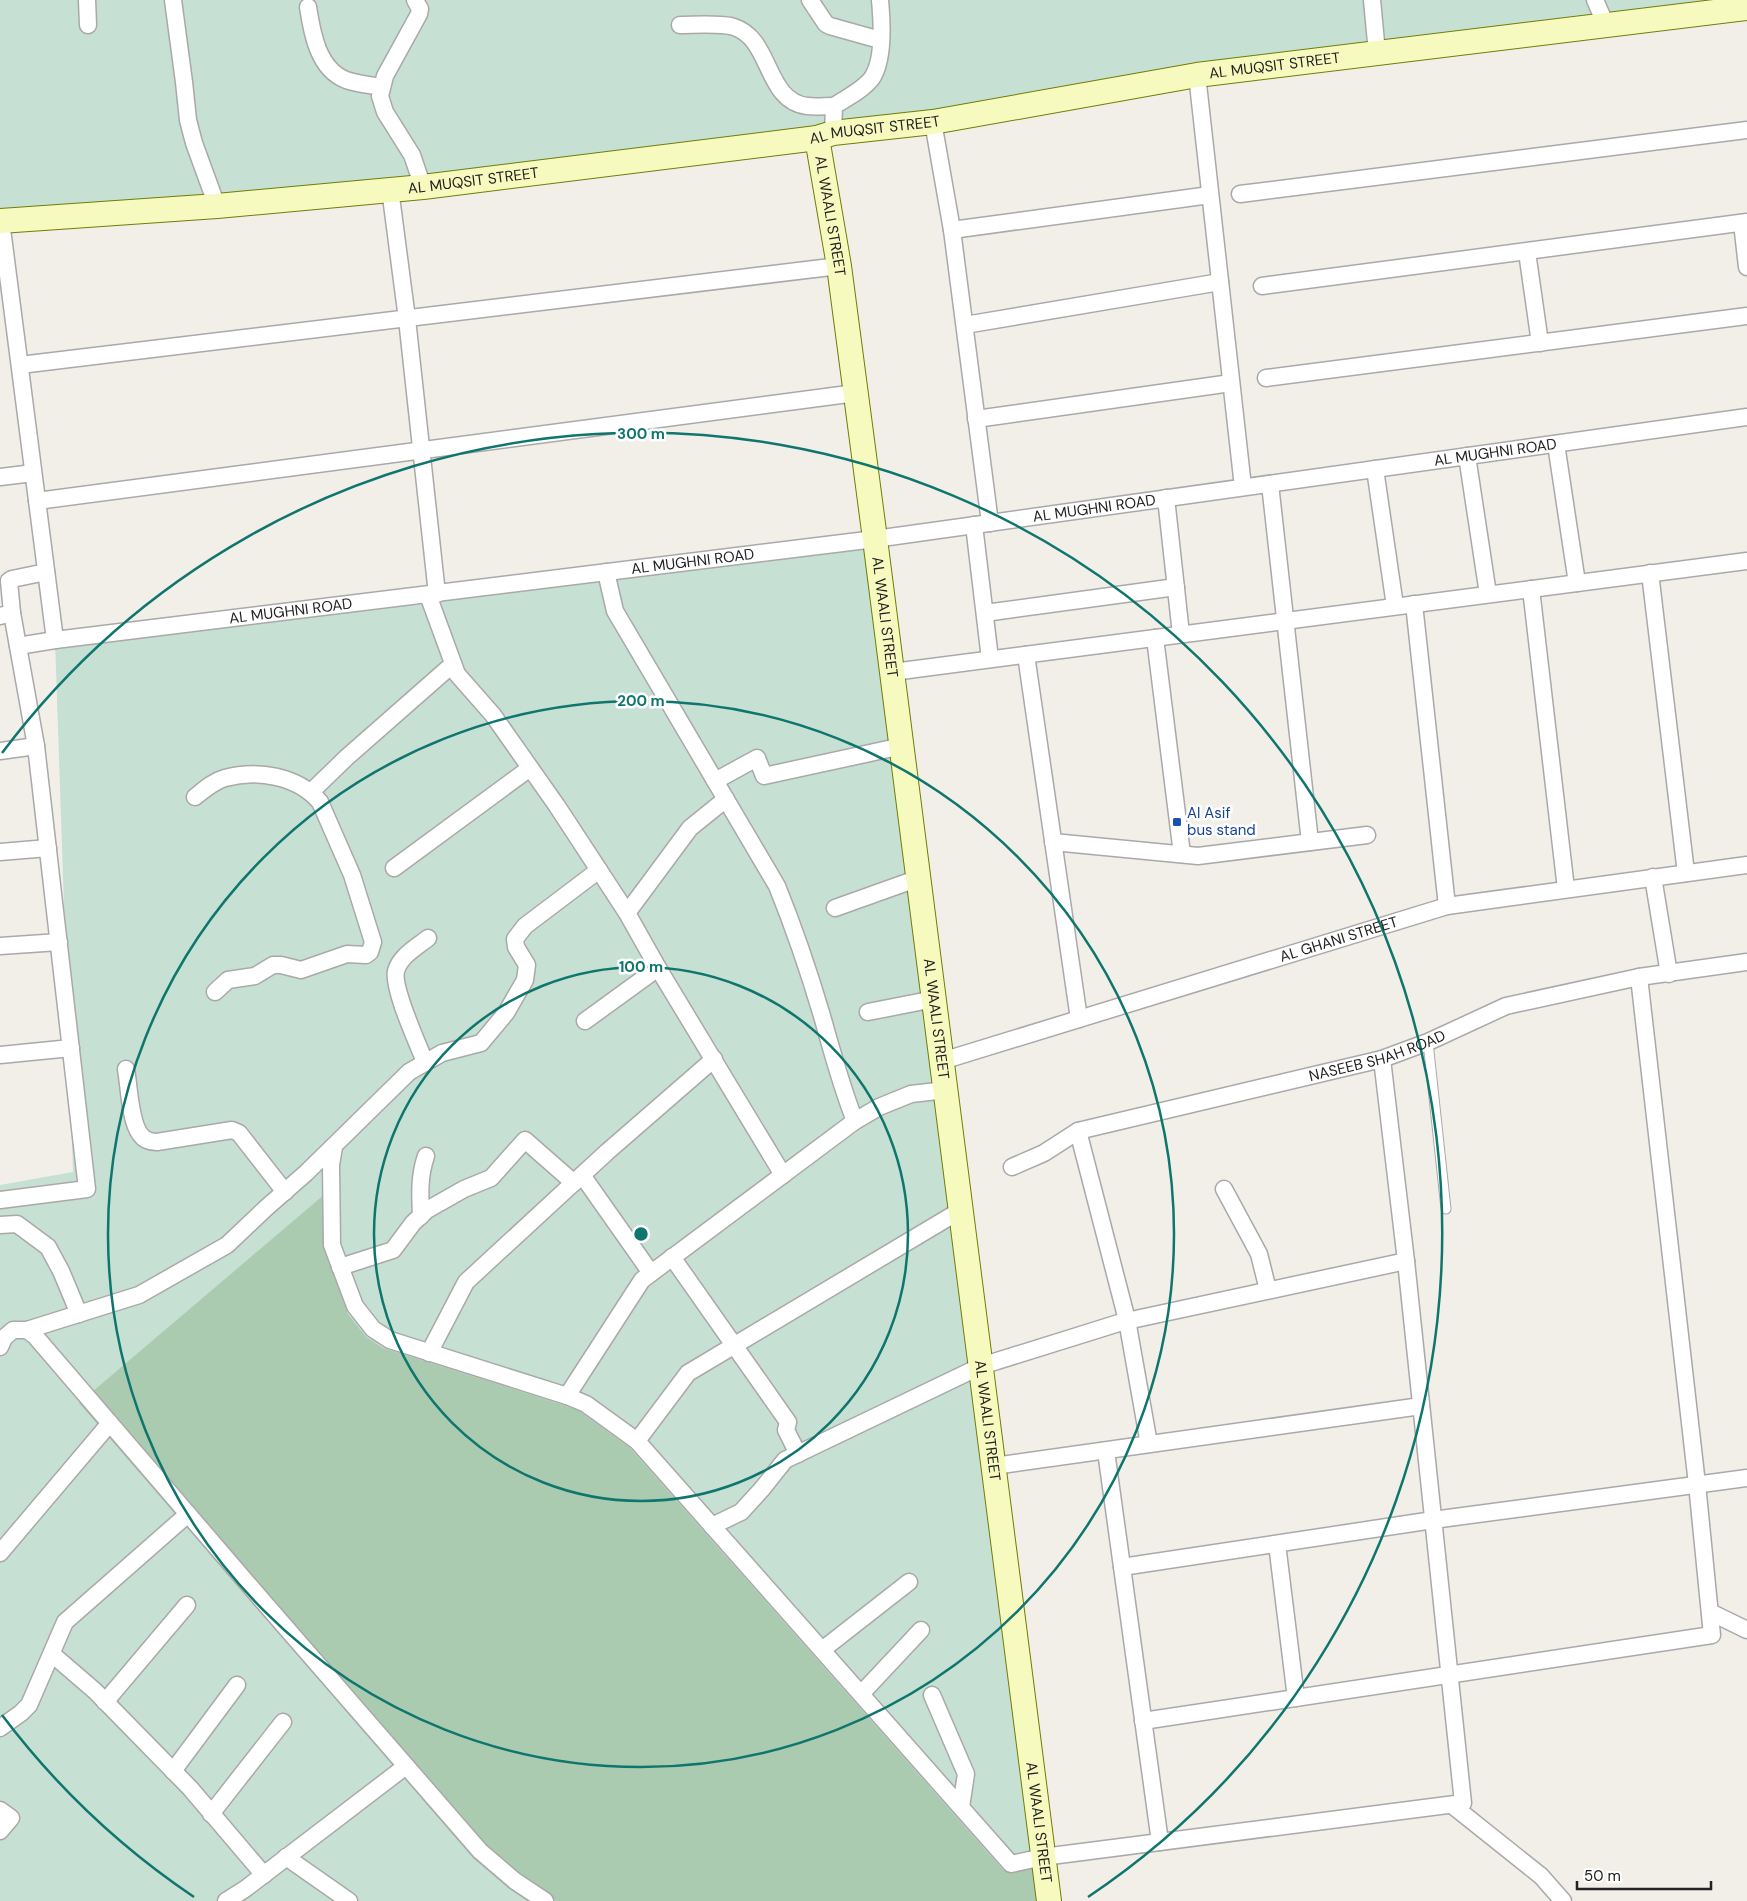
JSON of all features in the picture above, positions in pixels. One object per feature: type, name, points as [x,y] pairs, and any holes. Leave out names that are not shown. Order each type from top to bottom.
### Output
[{"type":"street","points":[[87,0],[88,25]]},
{"type":"street","points":[[172,0],[188,120],[194,144],[217,206]]},
{"type":"street","points":[[415,0],[420,9],[419,14],[385,76],[380,96],[385,112],[412,155],[423,187]]},
{"type":"street","points":[[810,0],[826,24],[880,40]]},
{"type":"street","points":[[680,25],[733,26],[751,38],[760,51],[780,91],[790,100],[806,106],[834,106],[872,78],[880,57],[880,0]]},
{"type":"street","points":[[1372,0],[1377,53]]},
{"type":"street","points":[[1595,0],[1606,26]]},
{"type":"street","points":[[308,7],[315,42],[332,72],[347,80],[381,87]]},
{"type":"street","name":"AL MUQSIT STREET","points":[[1,221],[217,206],[423,187],[933,122],[1197,75],[1747,8]]},
{"type":"street","points":[[1197,75],[1243,487]]},
{"type":"street","points":[[825,135],[834,106]]},
{"type":"street","points":[[933,122],[952,230],[976,419],[985,613],[990,659]]},
{"type":"street","points":[[1240,194],[1747,130]]},
{"type":"street","name":"AL WAALI STREET","points":[[825,135],[839,266],[876,538],[1049,1901]]},
{"type":"street","points":[[390,189],[407,319],[421,450],[432,594],[453,664],[457,674],[493,715],[628,912],[658,968],[783,1175]]},
{"type":"street","points":[[952,230],[1210,195]]},
{"type":"street","points":[[1,221],[55,640]]},
{"type":"street","points":[[1262,286],[1745,222],[1747,267]]},
{"type":"street","points":[[1527,252],[1540,343]]},
{"type":"street","points":[[20,365],[839,266]]},
{"type":"street","points":[[965,325],[1220,282]]},
{"type":"street","points":[[1266,378],[1747,316]]},
{"type":"street","points":[[976,419],[1231,384]]},
{"type":"street","points":[[37,501],[856,393]]},
{"type":"street","name":"AL MUGHNI ROAD","points":[[18,646],[982,524],[1747,417]]},
{"type":"street","points":[[1556,444],[1577,583]]},
{"type":"street","points":[[1466,456],[1488,594]]},
{"type":"street","points":[[1374,469],[1395,606]]},
{"type":"street","points":[[0,477],[33,473]]},
{"type":"street","points":[[1270,484],[1310,842]]},
{"type":"street","points":[[1166,498],[1181,634]]},
{"type":"street","points":[[892,672],[1747,561]]},
{"type":"street","points":[[0,1200],[87,1189],[36,746],[18,646],[6,615],[9,581],[46,572]]},
{"type":"street","points":[[606,572],[615,610],[777,886],[790,917],[843,1091],[855,1121]]},
{"type":"street","points":[[1650,573],[1686,873]]},
{"type":"street","points":[[985,613],[1176,587]]},
{"type":"street","points":[[1531,589],[1566,889]]},
{"type":"street","points":[[1414,604],[1447,906]]},
{"type":"street","points":[[1154,638],[1182,854]]},
{"type":"street","points":[[1026,655],[1079,1019]]},
{"type":"street","points":[[311,792],[346,758],[453,664]]},
{"type":"street","points":[[0,751],[36,746]]},
{"type":"street","points":[[716,782],[757,758],[764,776],[902,746]]},
{"type":"street","points":[[394,868],[530,768]]},
{"type":"street","points":[[195,796],[224,778],[246,774],[284,779],[311,792],[320,802],[352,875],[373,942],[370,952],[366,954],[347,954],[301,970],[273,965],[254,976],[228,980],[215,992]]},
{"type":"street","points":[[628,912],[690,828],[726,800]]},
{"type":"street","points":[[1053,842],[1198,856],[1367,836]]},
{"type":"street","points":[[0,852],[48,848]]},
{"type":"street","name":"AL GHANI STREET","points":[[942,1061],[1447,906],[1747,865]]},
{"type":"street","points":[[0,1347],[4,1338],[13,1330],[27,1330],[140,1295],[227,1245],[334,1147],[409,1072],[442,1053],[481,1043],[506,1013],[525,980],[527,965],[516,947],[515,939],[525,926],[600,870]]},
{"type":"street","points":[[1653,877],[1669,974]]},
{"type":"street","points":[[835,908],[919,878]]},
{"type":"street","points":[[425,1062],[398,992],[396,972],[404,958],[428,938]]},
{"type":"street","points":[[0,946],[59,942]]},
{"type":"street","name":"NASEEB SHAH ROAD","points":[[1012,1167],[1051,1149],[1078,1131],[1382,1059],[1428,1042],[1506,1006],[1639,977],[1747,962]]},
{"type":"street","points":[[584,1021],[658,968]]},
{"type":"street","points":[[1143,1721],[1712,1635],[1698,1484],[1639,977]]},
{"type":"street","points":[[868,1012],[934,999]]},
{"type":"street","points":[[0,1055],[71,1048]]},
{"type":"street","points":[[429,1353],[466,1282],[578,1179],[714,1059]]},
{"type":"street","points":[[334,1147],[331,1165],[332,1245],[355,1306],[373,1329],[390,1340],[567,1396],[586,1404],[637,1441],[1011,1864],[1043,1857],[1462,1803],[1406,1261],[1382,1059]]},
{"type":"street","points":[[126,1069],[135,1126],[141,1136],[150,1142],[157,1142],[232,1130],[239,1133],[285,1192]]},
{"type":"street","points":[[567,1396],[642,1280],[855,1121],[879,1107],[911,1094],[946,1090]]},
{"type":"street","points":[[1078,1131],[1127,1320],[1149,1444]]},
{"type":"street","points":[[340,1266],[393,1250],[427,1210],[464,1189],[491,1178],[525,1140],[578,1179],[651,1273]]},
{"type":"street","points":[[420,1216],[420,1185],[422,1167],[426,1156]]},
{"type":"street","points":[[1224,1189],[1259,1254],[1268,1290]]},
{"type":"street","points":[[637,1441],[688,1373],[961,1210]]},
{"type":"street","points":[[0,1224],[17,1224],[48,1247],[61,1271],[79,1314]]},
{"type":"street","points":[[672,1258],[788,1422],[786,1430],[798,1454]]},
{"type":"street","points":[[712,1526],[740,1512],[762,1489],[785,1460],[981,1366],[1127,1320],[1406,1261]]},
{"type":"street","points":[[27,1330],[35,1336],[110,1422],[480,1851],[515,1881],[545,1901]]},
{"type":"street","points":[[994,1466],[1421,1406]]},
{"type":"street","points":[[0,1552],[110,1422]]},
{"type":"street","points":[[1106,1451],[1160,1842]]},
{"type":"street","points":[[1122,1567],[1433,1520],[1747,1478]]},
{"type":"street","points":[[0,1728],[21,1713],[28,1705],[65,1622],[188,1514]]},
{"type":"street","points":[[1278,1544],[1296,1698]]},
{"type":"street","points":[[822,1650],[909,1582]]},
{"type":"street","points":[[105,1702],[187,1605]]},
{"type":"street","points":[[1710,1612],[1747,1630]]},
{"type":"street","points":[[861,1694],[921,1630]]},
{"type":"street","points":[[52,1654],[105,1702],[173,1772],[264,1875]]},
{"type":"street","points":[[173,1772],[237,1685]]},
{"type":"street","points":[[932,1695],[966,1774],[960,1807]]},
{"type":"street","points":[[211,1814],[283,1722]]},
{"type":"street","points":[[226,1901],[264,1875],[406,1766]]},
{"type":"street","points":[[1452,1805],[1541,1876],[1563,1901]]},
{"type":"street","points":[[0,1810],[11,1818],[0,1831]]},
{"type":"street","points":[[286,1857],[349,1901]]},
{"type":"lane","points":[[1428,1042],[1446,1209]]},
{"type":"green space","points":[[0,0],[1747,0],[1747,9],[0,228]]},
{"type":"green space","points":[[875,539],[1050,1901],[0,1901],[0,1185],[73,1172],[55,640]]},
{"type":"green space","points":[[325,1194],[325,1252],[348,1314],[366,1337],[383,1348],[579,1411],[630,1448],[1004,1871],[1036,1864],[1041,1901],[527,1901],[508,1888],[473,1858],[79,1403]]},
{"type":"place","name":"Al Asif bus stand","points":[[1177,822]]}]
